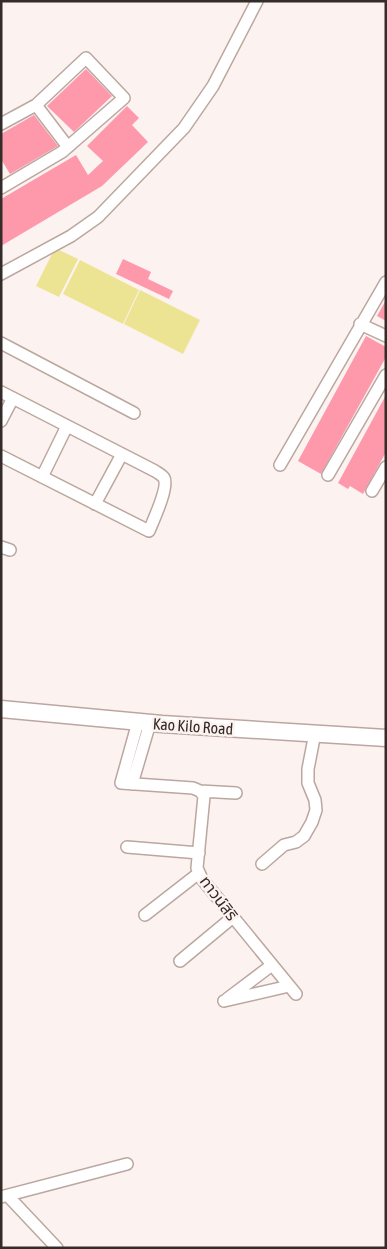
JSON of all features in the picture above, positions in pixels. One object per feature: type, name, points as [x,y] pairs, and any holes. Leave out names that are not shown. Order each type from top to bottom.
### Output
[{"type":"main road","name":"Kao Kilo Road","points":[[1,709],[144,722],[386,738]]},
{"type":"street","points":[[1,274],[71,236],[98,217],[184,128],[213,86],[257,1]]},
{"type":"street","points":[[1,124],[36,104],[86,58],[124,98],[62,152],[1,188]]},
{"type":"street","points":[[36,104],[68,147]]},
{"type":"street","points":[[280,465],[386,282]]},
{"type":"street","points":[[360,324],[385,336]]},
{"type":"street","points":[[1,343],[134,413]]},
{"type":"street","points":[[328,475],[386,375]]},
{"type":"street","points":[[1,392],[154,471],[165,479],[165,485],[156,514],[148,531],[1,456]]},
{"type":"street","points":[[1,421],[13,398]]},
{"type":"street","points":[[42,477],[67,426]]},
{"type":"street","points":[[94,504],[122,454]]},
{"type":"street","points":[[372,491],[386,467]]},
{"type":"street","points":[[144,722],[127,784],[236,793]]},
{"type":"street","points":[[262,864],[284,846],[296,842],[304,836],[312,822],[316,810],[315,800],[308,783],[308,769],[315,733]]},
{"type":"street","name":"ทาวน์สิริ","points":[[200,791],[204,796],[204,803],[197,868],[202,879],[293,990],[224,1001],[272,965]]},
{"type":"street","points":[[127,847],[199,853]]},
{"type":"street","points":[[145,915],[199,872]]},
{"type":"street","points":[[180,961],[233,917]]},
{"type":"street","points":[[4,1197],[127,1164]]},
{"type":"street","points":[[4,1197],[57,1248]]},
{"type":"shaded area","points":[[55,248],[78,259],[59,297],[36,286]]},
{"type":"shaded area","points":[[80,260],[139,290],[123,324],[63,294]]},
{"type":"shaded area","points":[[140,290],[200,320],[183,354],[124,324]]},
{"type":"building","points":[[86,69],[112,96],[74,132],[47,106]]},
{"type":"building","points":[[127,106],[139,118],[132,125],[148,142],[102,186],[1,246],[1,199],[76,155],[88,175],[103,161],[87,146]]},
{"type":"building","points":[[34,115],[58,146],[10,174],[1,159],[1,134]]},
{"type":"building","points":[[123,259],[151,272],[148,279],[173,291],[169,299],[116,274]]},
{"type":"building","points":[[386,300],[386,321],[377,316]]},
{"type":"building","points":[[366,336],[386,347],[386,357],[321,474],[298,461]]},
{"type":"building","points":[[386,395],[386,452],[363,494],[350,486],[348,489],[338,483]]}]
